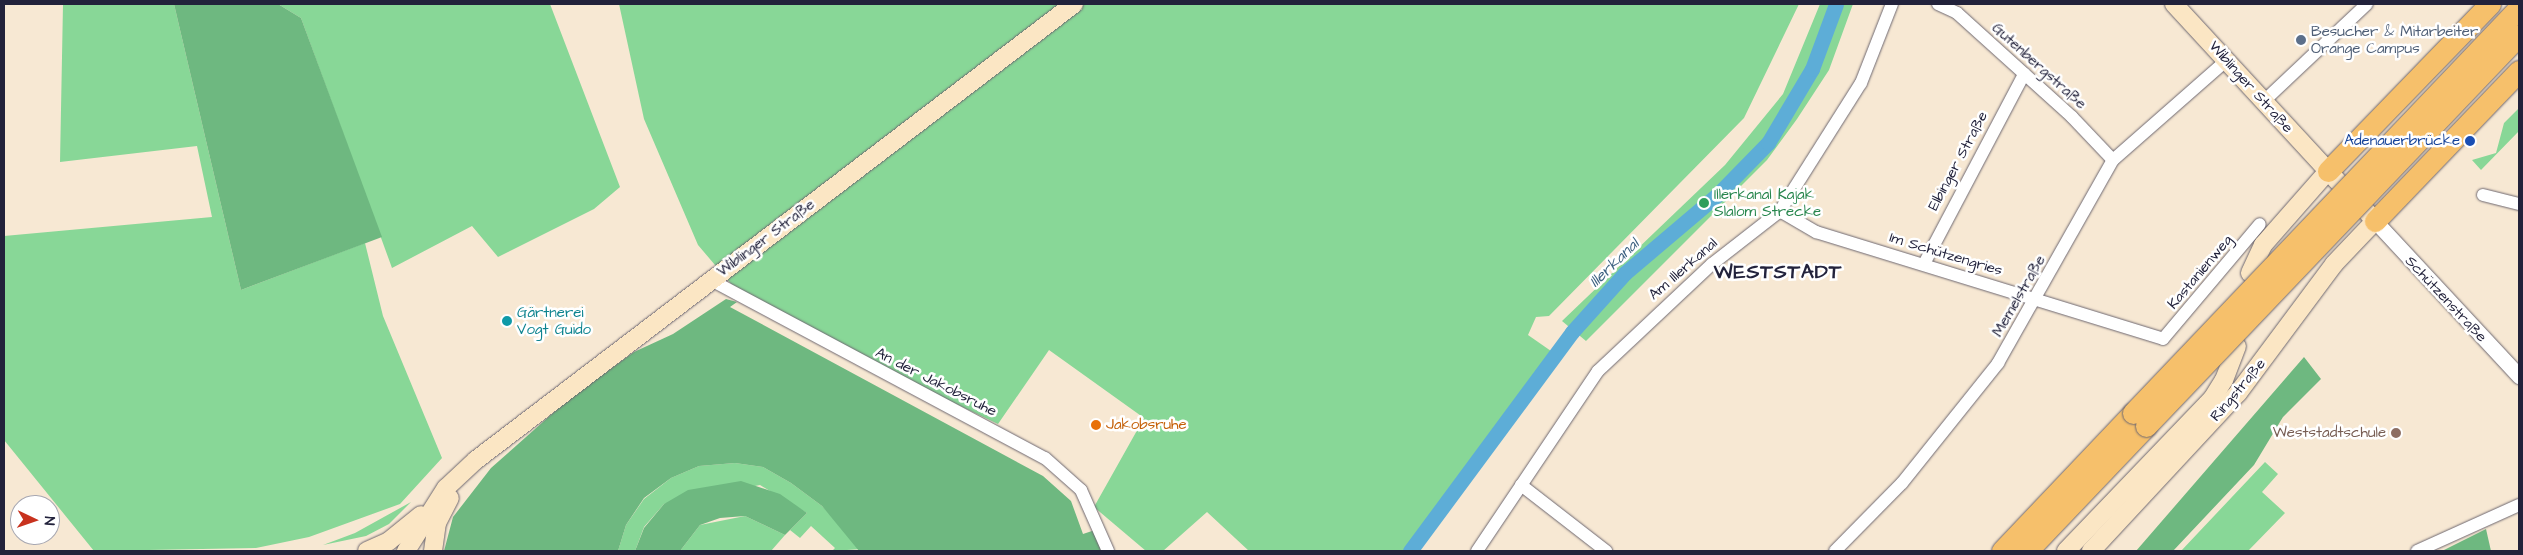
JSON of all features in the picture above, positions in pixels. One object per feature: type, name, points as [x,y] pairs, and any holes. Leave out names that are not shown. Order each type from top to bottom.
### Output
[{"type":"highway","points":[[2333,176],[2490,4]]},
{"type":"highway","points":[[2028,551],[2139,420],[2519,8]]},
{"type":"highway","points":[[2002,551],[2139,420],[2519,35]]},
{"type":"highway","points":[[2370,216],[2519,71]]},
{"type":"main road","name":"Wiblinger Straße","points":[[406,551],[435,503],[461,475],[711,280],[1074,4]]},
{"type":"main road","name":"Wiblinger Straße","points":[[2174,4],[2333,176]]},
{"type":"main road","points":[[2250,273],[2263,245],[2333,176]]},
{"type":"main road","name":"Ringstraße","points":[[2091,551],[2238,393],[2370,216]]},
{"type":"main road","name":"Ringstraße","points":[[2066,551],[2212,399],[2229,372],[2237,346]]},
{"type":"main road","name":"Wiblinger Straße","points":[[433,551],[438,523],[461,475]]},
{"type":"main road","points":[[367,551],[389,541],[435,503]]},
{"type":"street","name":"Am Illerkanal","points":[[1477,551],[1598,371],[1712,264],[1780,211],[1861,82],[1892,4]]},
{"type":"street","name":"Gutenbergstraße","points":[[1938,4],[1958,13],[2113,160]]},
{"type":"street","points":[[2264,101],[2367,4]]},
{"type":"street","name":"Memelstraße","points":[[1835,551],[1902,484],[1960,416],[2037,299],[2113,160],[2227,60]]},
{"type":"street","name":"Elbinger Straße","points":[[1924,264],[2024,74]]},
{"type":"street","points":[[2483,195],[2519,204]]},
{"type":"street","name":"Im Schützengries","points":[[1780,211],[1816,232],[2037,299],[2124,331],[2163,339]]},
{"type":"street","name":"Schützenstraße","points":[[2370,216],[2519,376]]},
{"type":"street","name":"Kastanienweg","points":[[2163,339],[2260,224]]},
{"type":"street","name":"An der Jakobsruhe","points":[[711,280],[1045,458],[1081,490],[1108,551]]},
{"type":"street","points":[[1521,485],[1606,551]]},
{"type":"street","points":[[2417,551],[2519,505]]},
{"type":"green space","points":[[63,4],[174,4],[241,290],[365,243],[383,316],[442,458],[400,504],[309,537],[256,548],[94,551],[60,509],[60,495],[49,495],[4,440],[4,236],[212,217],[197,146],[60,162]]},
{"type":"green space","points":[[174,4],[278,4],[301,18],[382,237],[241,290]]},
{"type":"green space","points":[[278,4],[550,4],[620,187],[594,209],[498,257],[472,226],[392,268],[301,18]]},
{"type":"green space","points":[[619,4],[1799,4],[1744,118],[1549,316],[1536,317],[1528,335],[1551,351],[1406,551],[1249,551],[1207,512],[1163,551],[1146,551],[1094,507],[1144,418],[1049,350],[998,424],[891,373],[732,285],[698,245],[644,119]]},
{"type":"green space","name":"Illerkanal Kajak Slalom Strecke","points":[[1820,4],[1853,4],[1829,70],[1797,119],[1767,160],[1586,341],[1562,321],[1725,165],[1783,94]]},
{"type":"green space","points":[[2519,108],[2519,131],[2481,170],[2472,160],[2496,153],[2504,123]]},
{"type":"green space","points":[[726,299],[737,302],[730,307],[1043,476],[1071,501],[1083,534],[1095,530],[1101,551],[859,551],[822,506],[791,483],[763,467],[735,463],[699,466],[671,478],[644,498],[626,525],[618,551],[444,551],[453,517],[491,468],[571,397],[634,352],[673,334]]},
{"type":"green space","points":[[2304,357],[2321,379],[2283,417],[2254,465],[2173,551],[2136,551]]},
{"type":"green space","points":[[2265,462],[2278,474],[2262,492],[2285,513],[2248,551],[2181,551]]},
{"type":"green space","points":[[735,463],[763,467],[791,483],[822,506],[862,549],[832,551],[835,548],[811,526],[800,538],[790,530],[807,513],[760,485],[664,504],[644,527],[635,551],[618,551],[626,525],[644,499],[671,478],[699,466]]},
{"type":"green space","points":[[741,481],[780,494],[807,513],[785,535],[745,516],[720,518],[700,525],[680,551],[635,551],[644,528],[664,504],[688,490]]},
{"type":"green space","points":[[411,502],[389,524],[366,536],[323,545],[355,533]]},
{"type":"green space","points":[[745,516],[785,535],[771,551],[680,551],[700,525]]},
{"type":"green space","points":[[2486,529],[2491,551],[2442,551]]},
{"type":"waterway","name":"Illerkanal","points":[[1410,551],[1572,332],[1625,273],[1717,195],[1768,143],[1812,69],[1836,4]]},
{"type":"place","name":"Besucher & Mitarbeiter Orange Campus","points":[[2301,40]]},
{"type":"place","name":"Adenauerbrücke","points":[[2470,141]]},
{"type":"place","name":"Illerkanal Kajak Slalom Strecke","points":[[1704,203]]},
{"type":"place","name":"Gärtnerei Vogt Guido","points":[[507,321]]},
{"type":"place","name":"Jakobsruhe","points":[[1096,425]]},
{"type":"place","name":"Weststadtschule","points":[[2396,433]]},
{"type":"district","name":"WESTSTADT","points":[[1778,272]]}]
